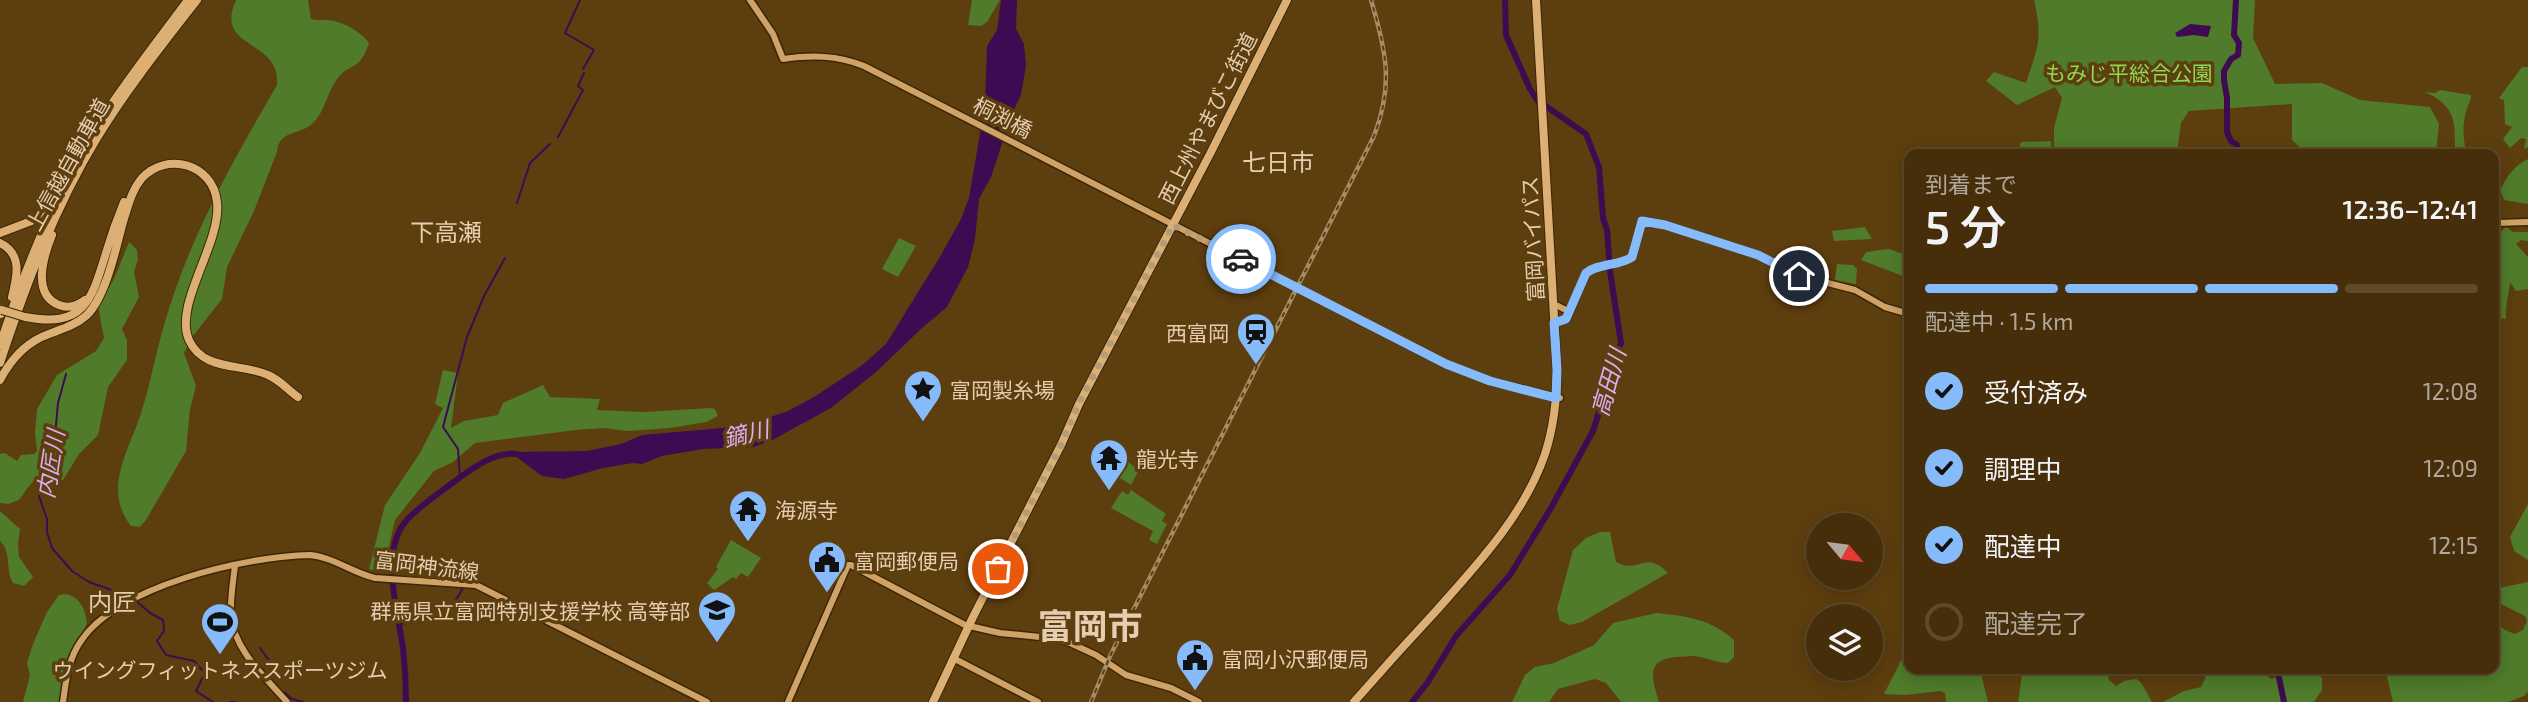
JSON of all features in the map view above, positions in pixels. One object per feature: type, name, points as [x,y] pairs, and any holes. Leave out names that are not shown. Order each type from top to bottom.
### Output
[{"type":"highway","name":"上信越自動車道","points":[[0,343],[53,207],[103,117],[188,0]]},
{"type":"highway","name":"上信越自動車道","points":[[0,363],[47,233],[83,162],[122,100],[197,0]]},
{"type":"highway","name":"西上州やまびこ街道","points":[[933,702],[969,625],[1061,445],[1079,403],[1287,0]]},
{"type":"highway","name":"富岡バイパス","points":[[1354,702],[1478,563],[1514,515],[1542,461],[1552,425],[1558,398],[1558,306],[1538,0]]},
{"type":"highway","points":[[0,233],[28,223],[44,210],[103,117]]},
{"type":"highway","name":"富岡バイパス","points":[[1360,702],[1468,581],[1518,518],[1549,454],[1558,398],[1545,120]]},
{"type":"highway","points":[[0,380],[15,356],[26,346],[44,335],[73,325],[86,315],[100,285],[130,200],[140,181],[152,170],[168,164],[184,164],[206,177],[215,191],[217,214],[187,312],[186,329],[189,340],[198,353],[207,359],[265,374],[298,397],[287,383],[270,371],[221,360],[207,354],[192,336],[191,314],[222,210],[214,180],[196,164],[180,159],[162,161],[150,166],[136,178],[116,222],[100,285],[89,308],[72,319],[50,323],[24,319],[1,311]]},
{"type":"highway","points":[[83,162],[50,241],[42,279],[49,298],[66,307],[83,302],[100,285]]},
{"type":"highway","points":[[0,243],[12,251],[17,269],[0,343]]},
{"type":"highway","points":[[1547,363],[1557,370]]},
{"type":"main road","name":"桐渕橋","points":[[750,0],[773,34],[783,59],[819,56],[853,61],[1446,364],[1490,381],[1558,398]]},
{"type":"main road","points":[[1556,323],[1565,321],[1583,278],[1591,269],[1632,257],[1642,221],[1665,225],[1758,255],[1793,274],[1855,290],[1885,307],[1904,313]]},
{"type":"main road","points":[[2499,223],[2528,222]]},
{"type":"main road","points":[[1558,306],[1570,312]]},
{"type":"main road","name":"富岡神流線","points":[[63,702],[69,665],[75,651],[88,631],[104,617],[139,597],[177,581],[235,566],[310,555],[322,557],[375,578],[467,583],[490,591],[707,702]]},
{"type":"main road","points":[[788,702],[848,565],[969,625],[1000,633],[1050,638],[1070,643],[1096,654],[1126,675],[1171,688],[1199,702]]},
{"type":"main road","points":[[235,566],[231,620],[240,644],[287,702]]},
{"type":"main road","points":[[953,658],[1038,702]]},
{"type":"green space","points":[[236,0],[308,0],[311,19],[342,23],[369,43],[362,59],[337,79],[313,123],[286,136],[279,145],[254,211],[227,267],[222,299],[193,336],[184,353],[196,386],[190,409],[186,451],[146,520],[140,527],[131,526],[122,512],[118,483],[142,410],[175,291],[199,230],[277,85],[275,70],[269,59],[233,28],[231,16]]},
{"type":"green space","points":[[972,0],[1000,0],[987,22],[981,26],[968,25]]},
{"type":"green space","name":"もみじ平総合公園","points":[[2034,0],[2255,0],[2253,38],[2275,84],[2322,83],[2360,100],[2430,107],[2439,124],[2436,149],[2302,149],[2292,140],[2292,104],[2189,111],[2181,123],[2178,149],[2054,149],[2054,128],[2062,98],[2055,87],[2017,105],[1986,81],[1994,72],[2026,83],[2038,42]]},
{"type":"green space","points":[[2522,67],[2528,67],[2528,147],[2524,149],[2526,139],[2521,138],[2510,148],[2503,139],[2512,127],[2505,124],[2504,100],[2499,98]]},
{"type":"green space","points":[[2440,90],[2471,95],[2465,117],[2466,149],[2455,149],[2454,124],[2449,110],[2425,92],[2435,93]]},
{"type":"green space","points":[[2051,141],[2052,149],[2019,149],[2021,142]]},
{"type":"green space","points":[[2528,159],[2528,204],[2504,200],[2500,190],[2505,180],[2515,168]]},
{"type":"green space","points":[[1865,227],[1872,239],[1834,241],[1832,231]]},
{"type":"green space","points":[[2506,227],[2513,232],[2528,232],[2528,241],[2521,240],[2516,244],[2528,257],[2528,289],[2516,291],[2510,282],[2506,319],[2501,318],[2499,304],[2499,235]]},
{"type":"green space","points":[[899,238],[916,246],[898,277],[882,269]]},
{"type":"green space","points":[[129,242],[137,250],[138,259],[134,272],[139,297],[122,329],[127,340],[127,360],[108,387],[98,435],[79,454],[63,480],[52,482],[46,477],[41,478],[30,485],[19,500],[8,504],[0,503],[0,454],[5,453],[17,461],[21,455],[34,454],[37,451],[37,409],[57,375],[96,351],[104,338],[98,306],[114,279]]},
{"type":"green space","points":[[1889,249],[1904,254],[1904,276],[1861,260],[1866,252]]},
{"type":"green space","points":[[1837,264],[1853,265],[1857,269],[1856,284],[1835,280]]},
{"type":"green space","points":[[443,370],[458,373],[451,428],[464,421],[498,415],[503,403],[543,385],[550,397],[600,399],[597,410],[645,412],[711,408],[715,409],[718,416],[706,422],[670,428],[576,430],[475,443],[453,462],[434,471],[395,520],[383,573],[369,569],[385,505],[420,453],[443,408],[435,404]]},
{"type":"green space","points":[[1111,449],[1139,470],[1131,485],[1101,466]]},
{"type":"green space","points":[[1131,490],[1166,514],[1162,521],[1167,524],[1157,544],[1149,540],[1153,531],[1111,508],[1122,491],[1128,495]]},
{"type":"green space","points":[[2528,504],[2528,560],[2514,551],[2510,537]]},
{"type":"green space","points":[[0,511],[20,529],[19,557],[33,577],[24,586],[13,583],[11,578],[6,550],[0,541]]},
{"type":"green space","points":[[1600,532],[1610,532],[1616,562],[1631,566],[1653,563],[1668,573],[1582,622],[1570,625],[1560,621],[1557,609],[1573,550],[1586,538]]},
{"type":"green space","points":[[731,540],[761,558],[748,577],[741,573],[736,579],[733,577],[714,590],[707,583],[718,569],[716,567]]},
{"type":"green space","points":[[2528,582],[2528,692],[2508,702],[2393,702],[2386,674],[2499,674],[2499,625],[2515,634],[2523,630],[2527,621],[2525,616],[2499,603],[2499,588]]},
{"type":"green space","points":[[66,594],[81,605],[87,623],[65,676],[61,702],[23,702],[30,675],[27,663],[33,644],[47,612],[59,595]]},
{"type":"green space","points":[[1656,613],[1688,617],[1716,627],[1734,640],[1734,657],[1728,663],[1695,656],[1660,662],[1653,672],[1659,702],[1621,702],[1606,683],[1595,679],[1558,689],[1549,702],[1512,702],[1525,675],[1535,667],[1554,663],[1594,645],[1613,623]]},
{"type":"green space","points":[[1904,655],[1904,674],[1981,674],[1988,702],[1946,702],[1945,693],[1940,691],[1906,695],[1884,694]]},
{"type":"green space","points":[[2022,674],[2107,674],[2109,680],[2116,686],[2124,681],[2137,679],[2152,702],[2018,702]]},
{"type":"green space","points":[[2265,674],[2271,679],[2278,674],[2318,674],[2322,678],[2322,690],[2314,702],[2163,702],[2184,691],[2201,687],[2206,676]]},
{"type":"water","points":[[1001,0],[1017,0],[1016,29],[1024,44],[1026,65],[1021,95],[1011,116],[991,177],[979,199],[975,239],[968,267],[947,307],[876,372],[831,408],[754,447],[703,449],[662,456],[642,464],[603,468],[564,479],[542,476],[510,452],[587,451],[621,444],[642,435],[722,428],[755,422],[788,411],[814,397],[861,366],[886,344],[941,255],[969,198],[985,104],[987,46],[997,30]]},
{"type":"water","points":[[2190,24],[2211,26],[2208,37],[2177,37],[2175,33]]},
{"type":"waterway","points":[[580,0],[565,33],[594,50],[583,69]]},
{"type":"waterway","name":"高田川","points":[[1412,702],[1428,682],[1456,636],[1510,575],[1551,508],[1593,431],[1621,343],[1607,230],[1603,218],[1599,167],[1586,134],[1537,100],[1530,89],[1506,35],[1505,0]]},
{"type":"waterway","points":[[2236,0],[2234,35],[2239,43],[2238,55],[2231,59],[2224,71],[2224,80],[2227,132],[2238,149]]},
{"type":"waterway","points":[[558,137],[583,90],[578,86],[584,73]]},
{"type":"waterway","points":[[517,203],[530,163],[550,144]]},
{"type":"waterway","points":[[460,478],[458,449],[443,427],[467,337],[484,296],[505,258]]},
{"type":"waterway","name":"内匠川","points":[[66,374],[58,403],[53,458],[39,496],[47,519],[47,532],[52,548],[72,571],[89,582],[131,597]]},
{"type":"waterway","name":"鏑川","points":[[406,702],[403,648],[392,566],[398,535],[405,522],[416,511],[469,471],[492,458],[517,454]]},
{"type":"waterway","points":[[399,624],[437,617],[450,607],[463,588]]},
{"type":"waterway","name":"内匠川","points":[[135,600],[163,620],[164,631],[157,641],[166,655],[194,661],[205,673],[196,691],[213,702]]},
{"type":"waterway","points":[[260,648],[270,662],[278,667],[278,680]]},
{"type":"waterway","points":[[2278,674],[2284,702]]},
{"type":"waterway","points":[[284,692],[292,699],[303,702]]},
{"type":"waterway","name":"内匠川","points":[[230,702],[235,702]]},
{"type":"railway","points":[[1091,702],[1111,654],[1374,136],[1384,100],[1386,68],[1381,35],[1371,0]]},
{"type":"way so far","points":[[998,569],[1061,445],[1079,403],[1173,225],[1241,259]]},
{"type":"place","name":"西富岡","points":[[1256,366]]},
{"type":"place","name":"富岡製糸場","points":[[923,423]]},
{"type":"place","name":"龍光寺","points":[[1109,492]]},
{"type":"place","name":"海源寺","points":[[748,543]]},
{"type":"place","name":"富岡郵便局","points":[[827,594]]},
{"type":"place","name":"群馬県立富岡特別支援学校 高等部","points":[[717,644]]},
{"type":"place","name":"ウイングフィットネススポーツジム","points":[[220,656]]},
{"type":"place","name":"富岡小沢郵便局","points":[[1195,692]]},
{"type":"district","name":"七日市","points":[[1278,161]]},
{"type":"district","name":"下高瀬","points":[[446,231]]},
{"type":"district","name":"内匠","points":[[112,601]]},
{"type":"district","name":"富岡市","points":[[1090,625]]},
{"type":"route","points":[[1241,259],[1461,371],[1556,398],[1554,323],[1566,319],[1586,273],[1591,269],[1632,257],[1642,221],[1665,225],[1758,255],[1799,276]]}]
